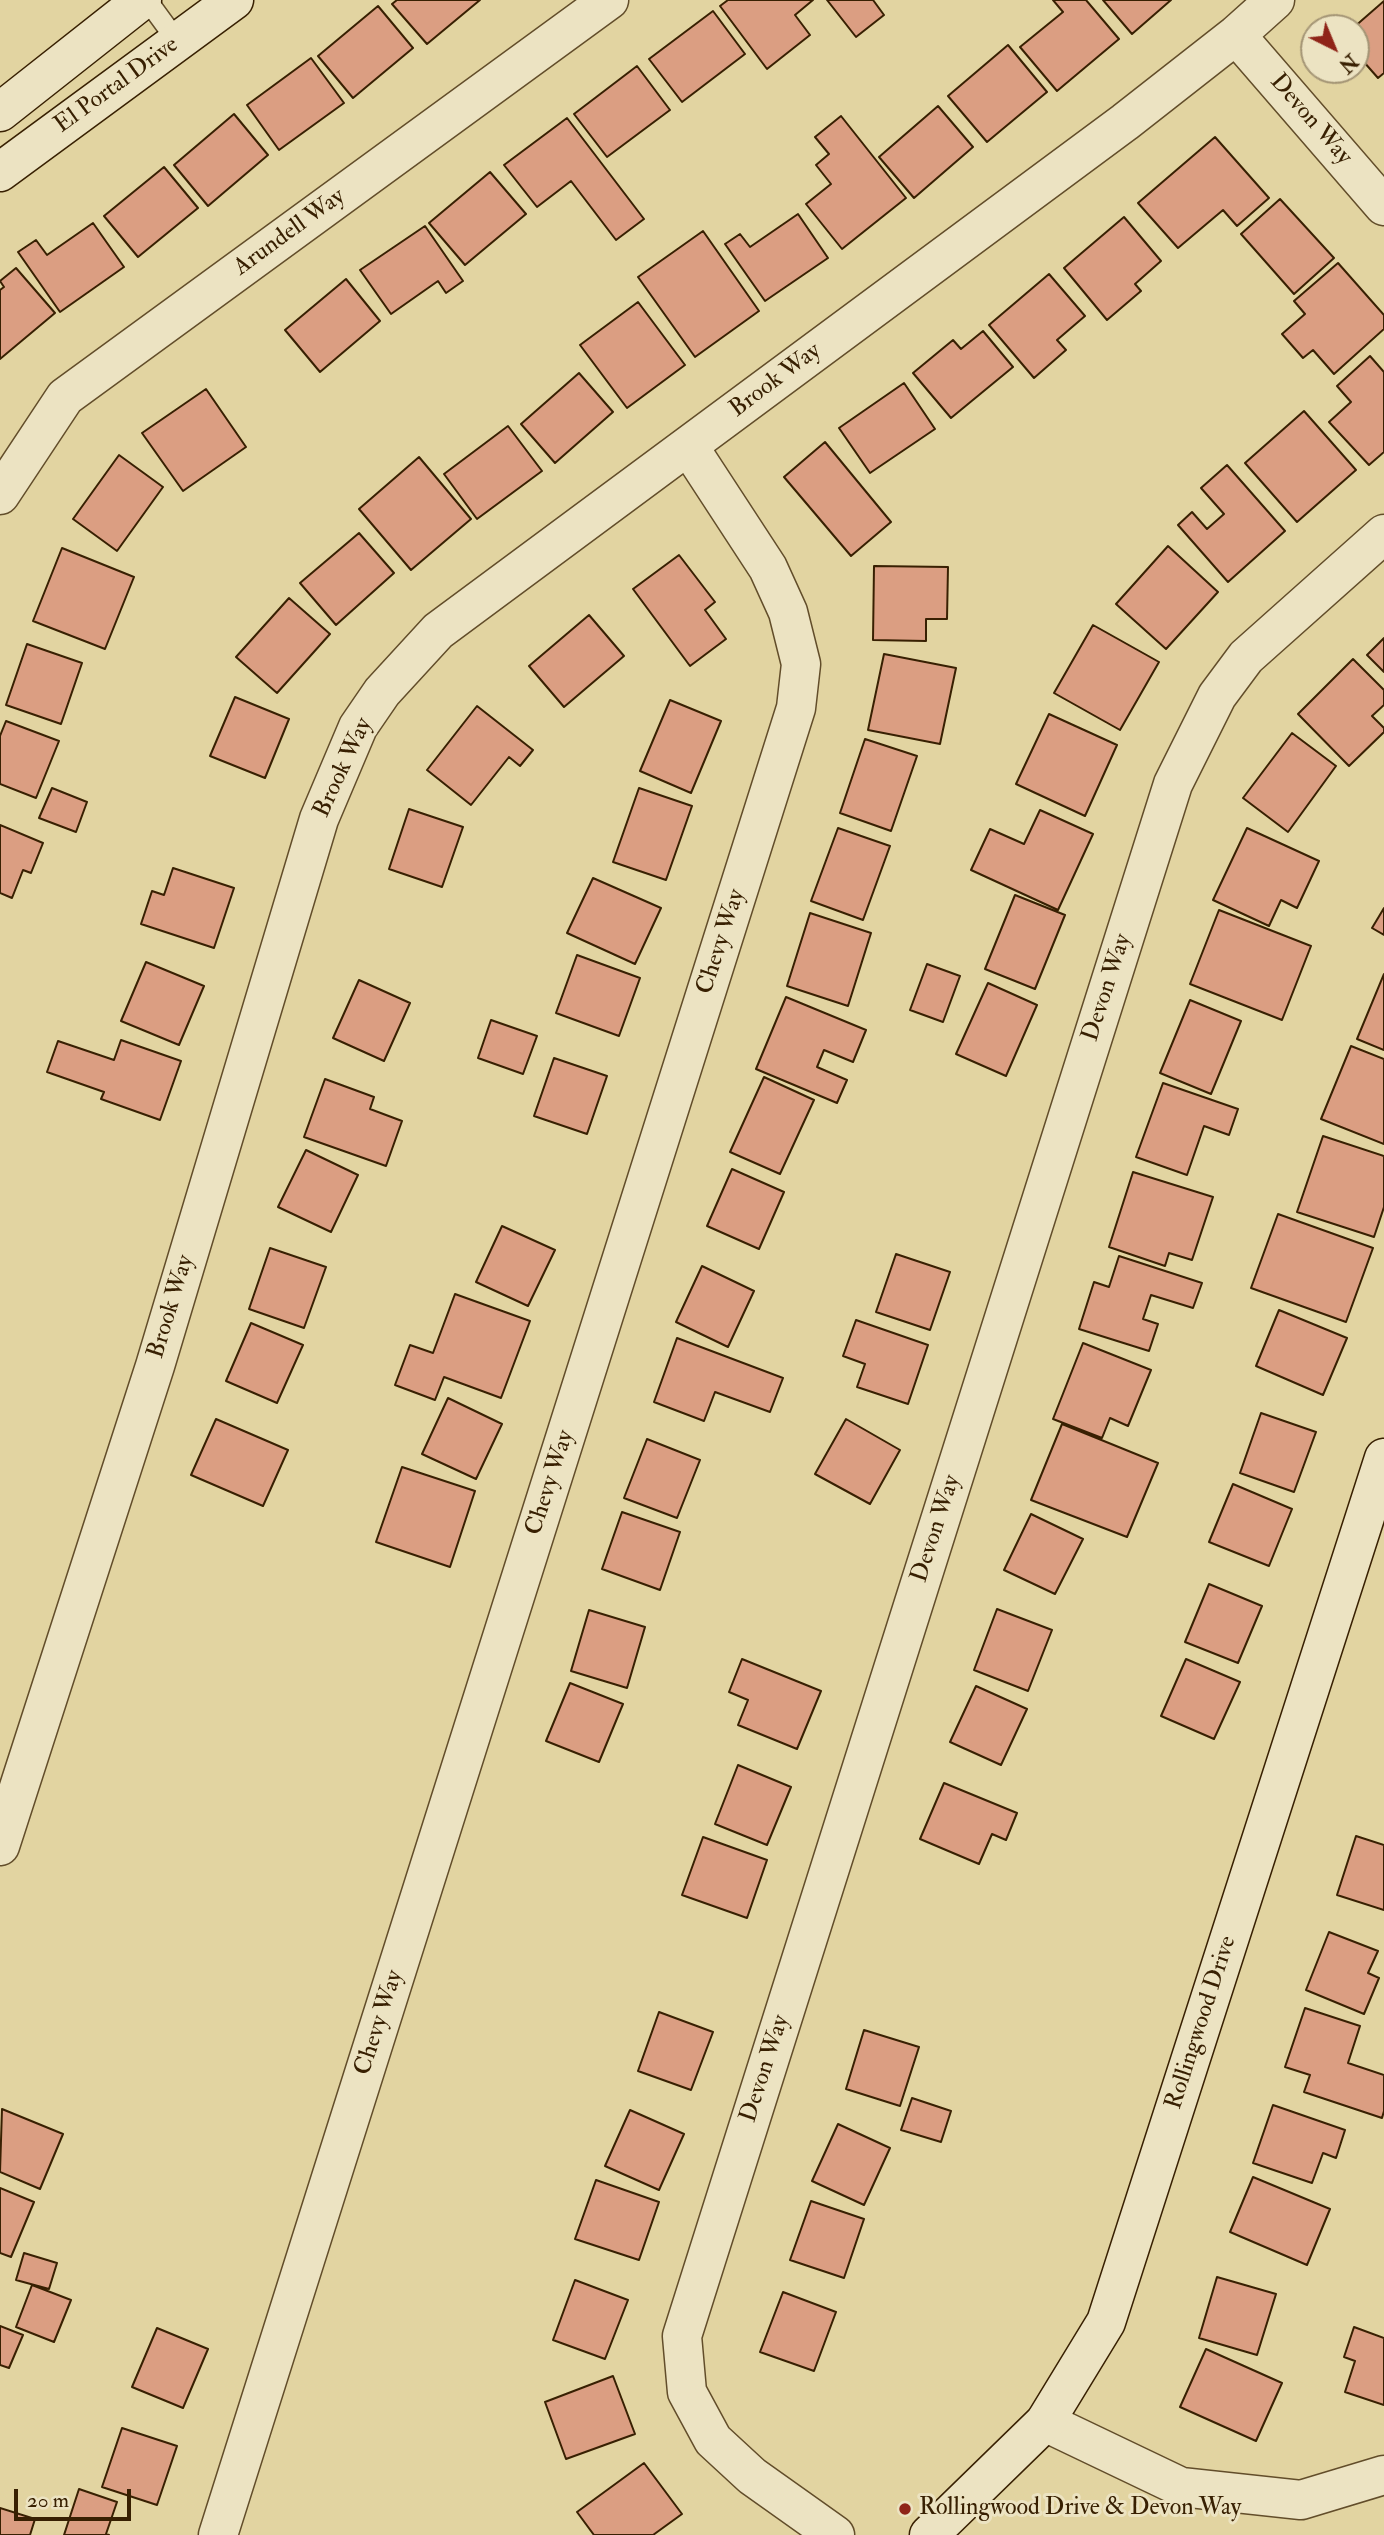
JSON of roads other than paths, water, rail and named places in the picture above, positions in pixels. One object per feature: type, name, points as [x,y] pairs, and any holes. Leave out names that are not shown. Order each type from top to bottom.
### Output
[{"type":"street","name":"El Portal Drive","points":[[0,112],[144,0]]},
{"type":"street","name":"El Portal Drive","points":[[2,166],[234,0]]},
{"type":"street","name":"Arundell Way","points":[[0,495],[65,397],[610,0]]},
{"type":"street","name":"Brook Way","points":[[0,1846],[155,1366],[319,820],[358,727],[382,692],[438,631],[1125,122],[1236,35],[1275,0]]},
{"type":"street","name":"Devon Way","points":[[1236,35],[1384,206]]},
{"type":"street","name":"Chevy Way","points":[[218,2535],[796,708],[801,664],[788,612],[768,568],[688,447]]},
{"type":"street","name":"Devon Way","points":[[835,2535],[752,2476],[713,2440],[687,2392],[682,2336],[1173,784],[1217,696],[1246,657],[1384,534]]},
{"type":"street","name":"Rollingwood Drive","points":[[929,2535],[1045,2422],[1106,2322],[1384,1458]]},
{"type":"street","points":[[1045,2422],[1181,2487],[1301,2500],[1384,2475]]},
{"type":"lane","points":[[144,0],[177,41]]},
{"type":"place","name":"Rollingwood Drive & Devon Way","points":[[905,2509]]}]
